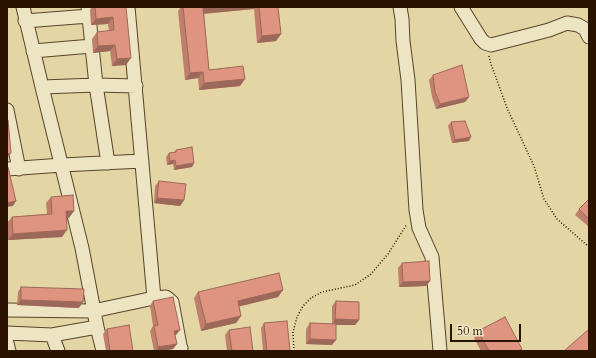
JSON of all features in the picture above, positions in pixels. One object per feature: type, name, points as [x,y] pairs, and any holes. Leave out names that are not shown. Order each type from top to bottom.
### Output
[{"type":"street","points":[[23,7],[25,21],[82,248],[93,311],[103,351]]},
{"type":"street","points":[[128,7],[154,298]]},
{"type":"street","points":[[400,7],[408,80],[416,210],[419,228],[432,257],[440,351]]},
{"type":"street","points":[[461,7],[481,39],[485,43],[491,45],[549,30],[567,23],[578,25],[585,30],[589,37]]},
{"type":"street","points":[[25,21],[88,11],[96,85],[108,163]]},
{"type":"street","points":[[33,50],[92,46]]},
{"type":"street","points":[[42,87],[96,85],[136,86]]},
{"type":"street","points":[[7,110],[13,169],[62,164],[142,161]]},
{"type":"street","points":[[7,310],[93,311],[154,298],[166,297],[172,302],[177,350]]},
{"type":"street","points":[[7,333],[52,335],[97,327]]},
{"type":"street","points":[[52,335],[58,351]]},
{"type":"street","points":[[7,343],[9,351]]},
{"type":"path","points":[[491,45],[489,55],[491,64],[507,108],[534,166],[544,199],[557,219],[589,247]]},
{"type":"path","points":[[294,351],[296,317],[303,306],[311,298],[322,292],[355,285],[370,274],[388,254],[416,210]]},
{"type":"building","points":[[95,7],[126,7],[131,58],[117,59],[115,45],[98,46],[97,32],[114,30],[113,17],[96,19]]},
{"type":"building","points":[[183,7],[209,7],[203,8],[209,70],[243,66],[245,79],[204,83],[203,72],[190,73]]},
{"type":"building","points":[[259,7],[278,7],[281,34],[262,36]]},
{"type":"building","points":[[462,65],[469,97],[440,104],[435,92],[433,75]]},
{"type":"building","points":[[7,120],[11,153],[7,154]]},
{"type":"building","points":[[465,121],[471,137],[455,140],[451,122]]},
{"type":"building","points":[[192,147],[194,163],[176,166],[175,160],[170,161],[169,153]]},
{"type":"building","points":[[7,167],[16,201],[7,203]]},
{"type":"building","points":[[159,181],[186,184],[184,200],[157,198]]},
{"type":"building","points":[[73,195],[74,211],[66,211],[67,230],[13,234],[12,217],[52,214],[51,197]]},
{"type":"building","points":[[589,199],[589,219],[579,209]]},
{"type":"building","points":[[429,261],[430,281],[403,282],[402,263]]},
{"type":"building","points":[[279,273],[283,290],[238,301],[241,316],[206,324],[198,292]]},
{"type":"building","points":[[21,287],[84,289],[83,302],[21,300]]},
{"type":"building","points":[[173,297],[180,330],[174,331],[177,344],[158,347],[154,326],[158,325],[153,301]]},
{"type":"building","points":[[336,301],[359,302],[359,320],[335,319]]},
{"type":"building","points":[[505,317],[522,349],[518,351],[489,351],[478,331]]},
{"type":"building","points":[[287,321],[290,351],[267,351],[264,323]]},
{"type":"building","points":[[310,323],[336,324],[336,340],[310,339]]},
{"type":"building","points":[[129,325],[133,351],[110,351],[107,329]]},
{"type":"building","points":[[250,327],[253,351],[232,351],[229,330]]},
{"type":"building","points":[[589,329],[589,351],[564,351]]}]
